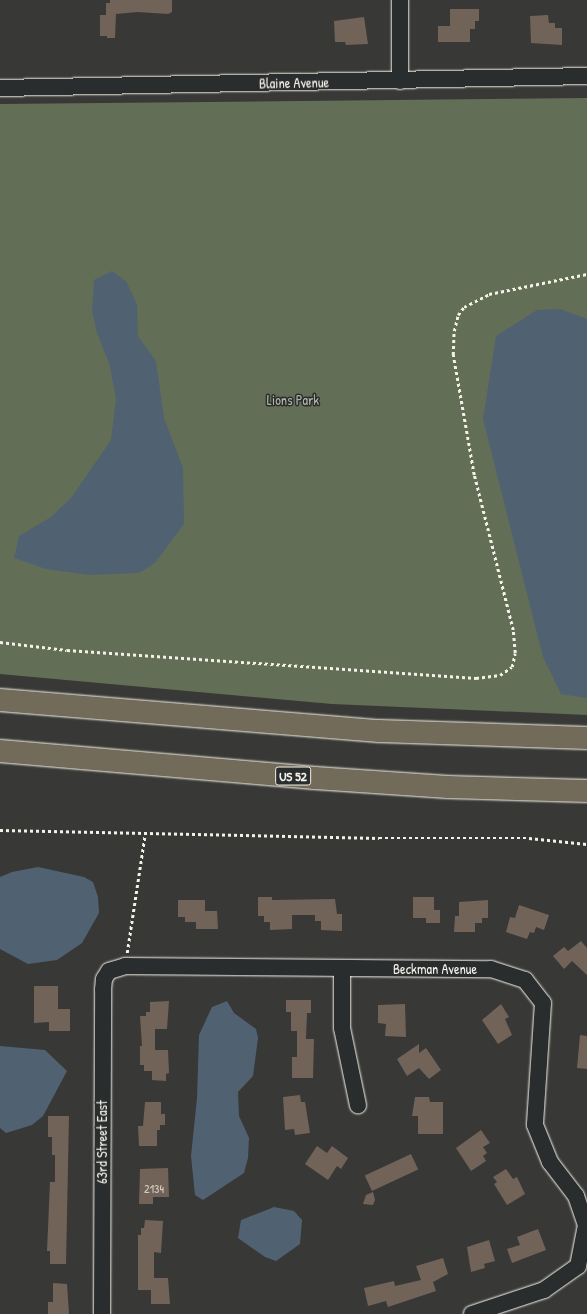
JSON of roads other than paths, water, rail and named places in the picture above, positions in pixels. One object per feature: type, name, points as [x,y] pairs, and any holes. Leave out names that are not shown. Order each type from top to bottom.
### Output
[{"type":"highway","points":[[0,700],[379,731],[587,738]]},
{"type":"highway","name":"US 52","points":[[0,751],[315,778],[448,787],[587,791]]},
{"type":"street","points":[[400,0],[400,80]]},
{"type":"street","name":"Blaine Avenue","points":[[0,88],[587,76]]},
{"type":"street","name":"Beckman Avenue","points":[[109,971],[125,966],[342,969],[491,969],[525,980],[543,1003],[535,1125],[550,1162],[582,1195],[586,1224],[578,1266],[544,1290],[472,1314]]},
{"type":"street","points":[[342,969],[342,1028],[358,1105]]},
{"type":"street","name":"63rd Street East","points":[[102,1314],[103,990],[104,978],[109,971]]},
{"type":"water","points":[[112,271],[126,281],[137,304],[138,336],[156,361],[164,418],[183,468],[184,524],[155,563],[139,573],[89,575],[46,569],[14,558],[19,536],[51,517],[71,498],[111,440],[116,398],[109,363],[97,333],[92,311],[94,280]]},
{"type":"water","points":[[560,309],[587,319],[587,698],[561,694],[543,657],[483,419],[496,336],[537,310]]},
{"type":"water","points":[[38,867],[84,877],[93,882],[98,897],[99,913],[82,943],[57,960],[28,964],[0,949],[0,877],[12,872]]},
{"type":"water","points":[[227,1001],[234,1013],[256,1029],[258,1038],[253,1076],[238,1092],[239,1116],[249,1138],[248,1158],[244,1173],[203,1200],[195,1195],[191,1156],[197,1098],[199,1035],[212,1007]]},
{"type":"water","points":[[0,1046],[45,1050],[67,1071],[43,1116],[32,1125],[6,1133],[0,1128]]},
{"type":"water","points":[[274,1207],[294,1211],[302,1220],[300,1244],[276,1261],[265,1257],[238,1238],[241,1220]]},
{"type":"park label","name":"Lions Park","points":[[293,400]]}]
